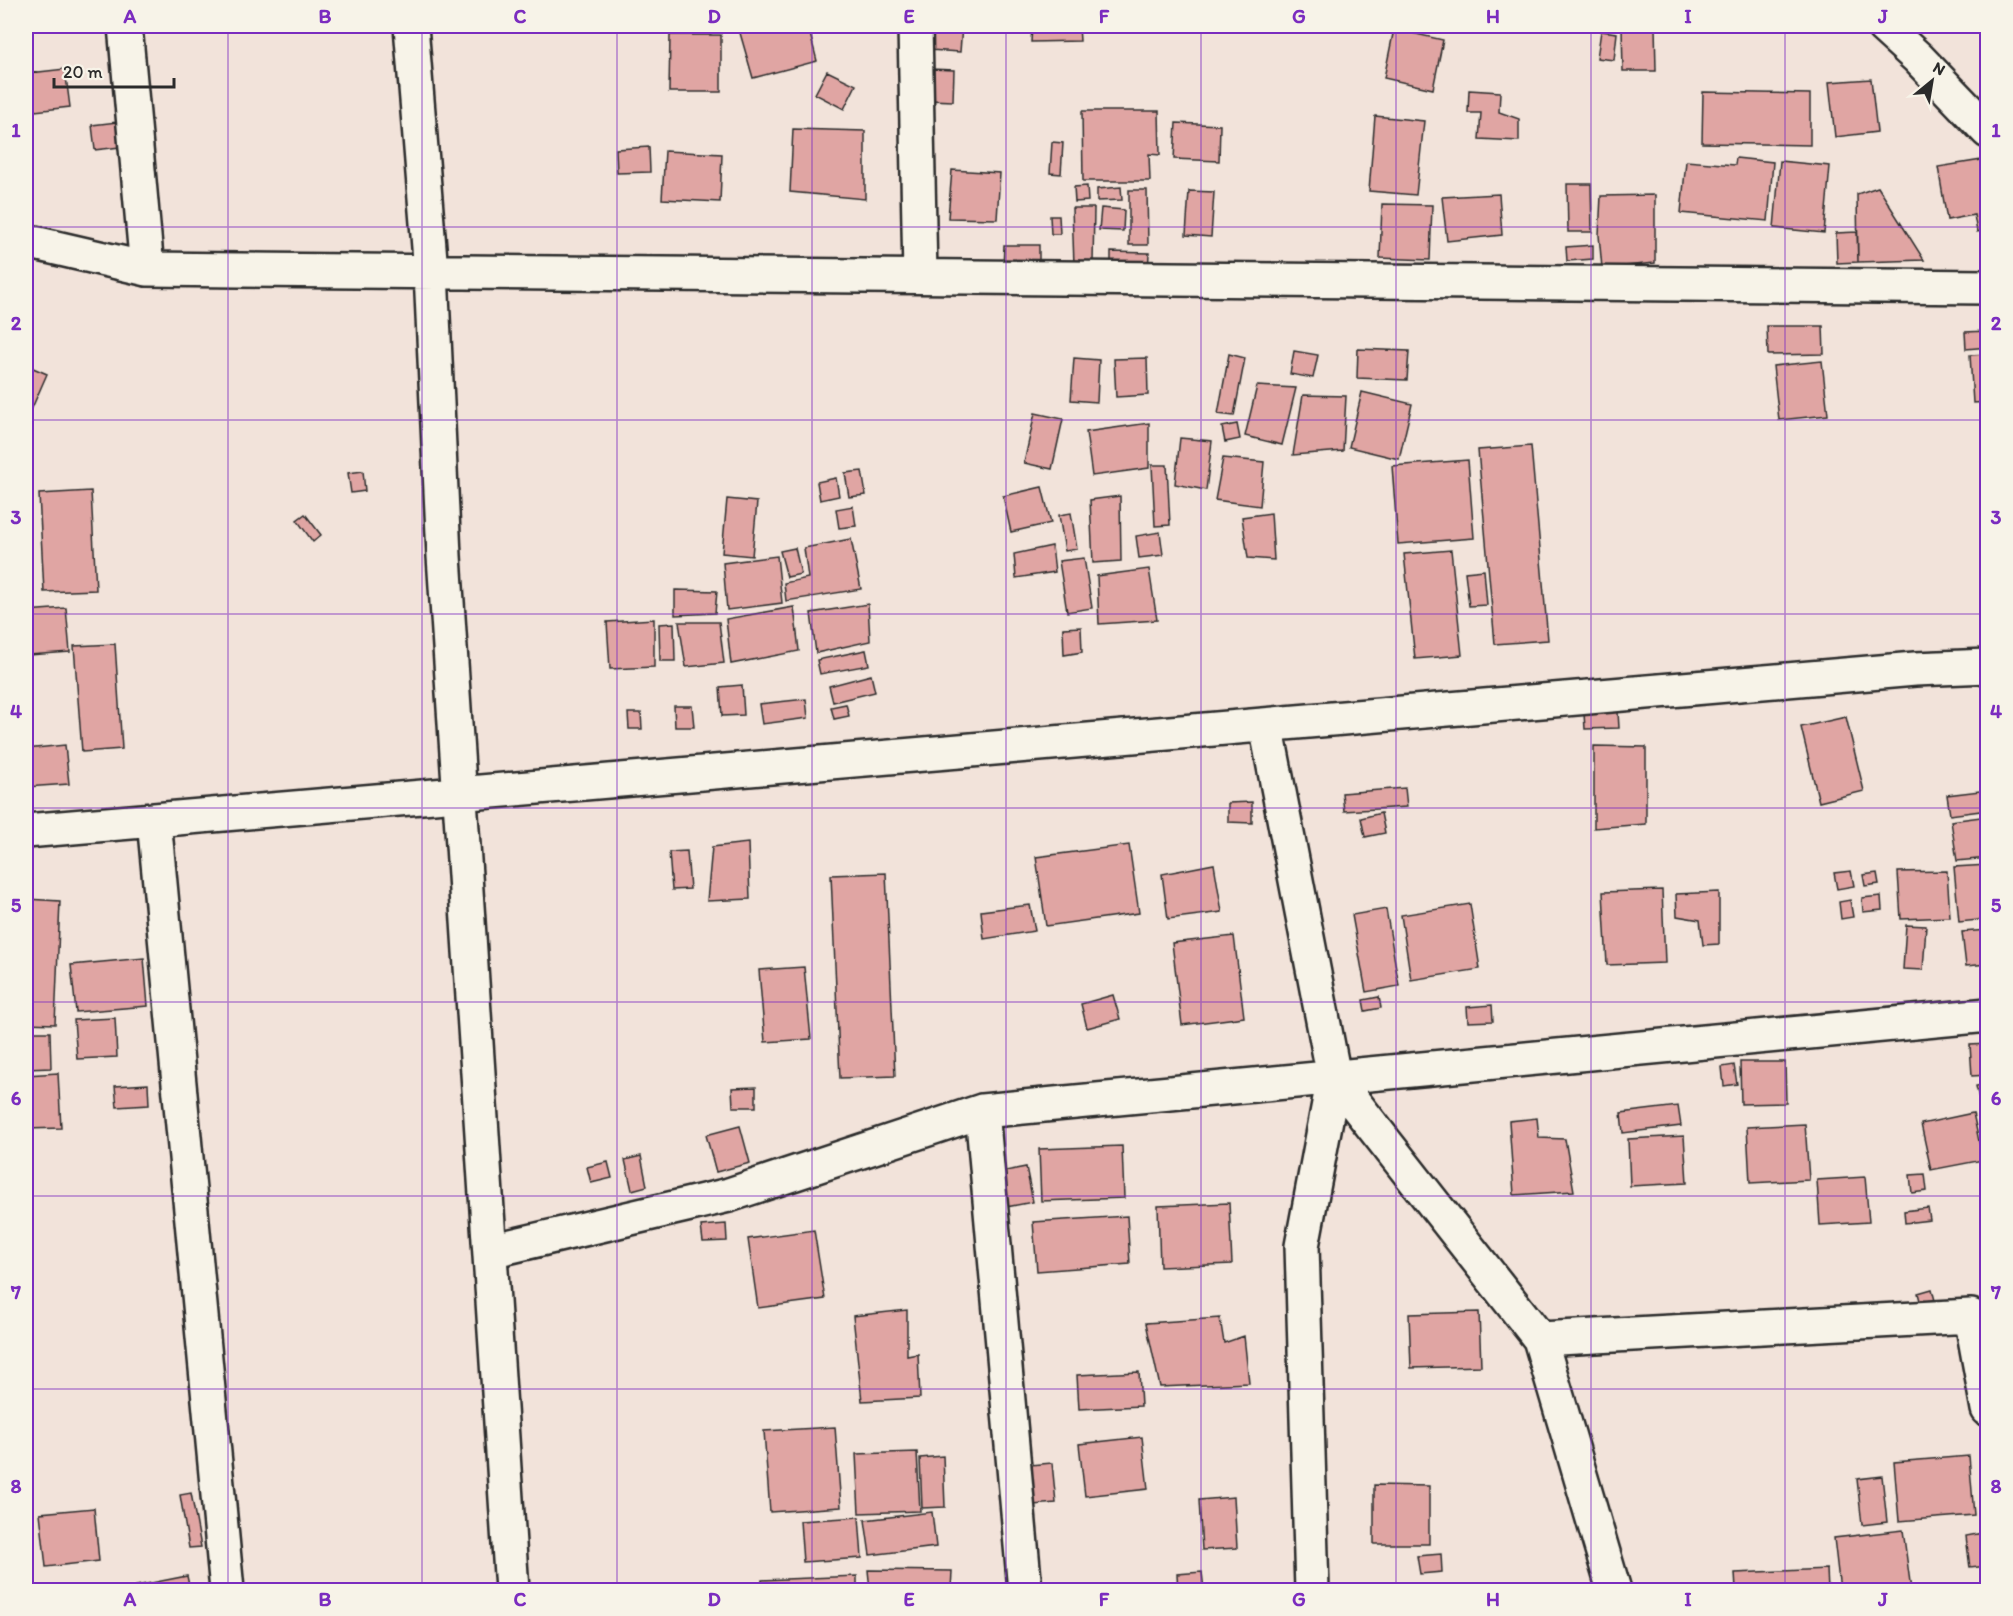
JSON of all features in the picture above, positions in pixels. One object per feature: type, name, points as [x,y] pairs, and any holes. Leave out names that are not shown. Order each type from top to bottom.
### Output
[{"type":"street","points":[[125,26],[147,269]]},
{"type":"street","points":[[411,26],[431,272],[444,556],[512,1590]]},
{"type":"street","points":[[915,26],[920,276]]},
{"type":"street","points":[[1884,26],[1988,131]]},
{"type":"street","points":[[26,241],[147,269],[1988,287]]},
{"type":"street","points":[[26,831],[1915,669],[1988,666]]},
{"type":"street","points":[[1266,725],[1334,1077],[1302,1246],[1312,1590]]},
{"type":"street","points":[[154,820],[227,1590]]},
{"type":"street","points":[[490,1251],[729,1195],[982,1110],[1988,1015]]},
{"type":"street","points":[[1334,1077],[1540,1339],[1614,1590]]},
{"type":"street","points":[[982,1110],[1025,1590]]},
{"type":"street","points":[[1540,1339],[1971,1316],[1988,1409]]},
{"type":"building","points":[[738,26],[808,26],[817,61],[753,78]]},
{"type":"building","points":[[931,26],[962,26],[960,52],[929,50]]},
{"type":"building","points":[[1032,26],[1079,26],[1080,41],[1031,42]]},
{"type":"building","points":[[1622,26],[1655,26],[1656,71],[1623,71]]},
{"type":"building","points":[[1394,29],[1443,40],[1433,89],[1384,78]]},
{"type":"building","points":[[1601,31],[1617,33],[1614,60],[1597,58]]},
{"type":"building","points":[[670,35],[721,35],[721,92],[669,92]]},
{"type":"building","points":[[65,69],[70,107],[35,111],[30,73]]},
{"type":"building","points":[[930,69],[954,70],[953,101],[929,100]]},
{"type":"building","points":[[827,71],[856,85],[844,109],[815,94]]},
{"type":"building","points":[[1871,79],[1877,132],[1835,137],[1829,82]]},
{"type":"building","points":[[1469,90],[1500,92],[1499,112],[1519,119],[1519,141],[1479,139],[1481,113],[1468,113]]},
{"type":"building","points":[[1703,92],[1810,94],[1810,145],[1702,143]]},
{"type":"building","points":[[1082,111],[1159,111],[1160,155],[1149,154],[1150,181],[1083,181]]},
{"type":"building","points":[[1375,116],[1424,121],[1416,195],[1369,191]]},
{"type":"building","points":[[117,122],[120,147],[95,150],[92,125]]},
{"type":"building","points":[[1176,123],[1220,125],[1219,161],[1174,159]]},
{"type":"building","points":[[793,129],[865,131],[865,199],[790,192]]},
{"type":"building","points":[[1052,142],[1063,143],[1061,174],[1050,173]]},
{"type":"building","points":[[649,147],[650,172],[617,173],[616,149]]},
{"type":"building","points":[[665,151],[722,154],[720,202],[662,199]]},
{"type":"building","points":[[1736,158],[1773,162],[1768,221],[1681,213],[1686,161],[1735,165]]},
{"type":"building","points":[[1988,159],[1988,230],[1977,232],[1974,215],[1947,220],[1938,167]]},
{"type":"building","points":[[1780,161],[1830,166],[1824,233],[1774,228]]},
{"type":"building","points":[[952,170],[1000,173],[997,219],[948,218]]},
{"type":"building","points":[[1567,184],[1591,184],[1592,232],[1568,232]]},
{"type":"building","points":[[1087,186],[1088,201],[1075,202],[1074,187]]},
{"type":"building","points":[[1121,187],[1122,200],[1097,201],[1097,189]]},
{"type":"building","points":[[1878,187],[1924,260],[1858,262],[1857,194]]},
{"type":"building","points":[[1129,190],[1147,190],[1148,245],[1129,245]]},
{"type":"building","points":[[1189,191],[1214,192],[1211,237],[1186,235]]},
{"type":"building","points":[[1499,194],[1502,235],[1447,241],[1442,197]]},
{"type":"building","points":[[1655,195],[1655,263],[1602,268],[1599,235],[1601,196]]},
{"type":"building","points":[[1382,204],[1432,205],[1430,260],[1380,258]]},
{"type":"building","points":[[1072,208],[1094,208],[1093,264],[1074,265]]},
{"type":"building","points":[[1101,208],[1124,210],[1123,231],[1099,230]]},
{"type":"building","points":[[1050,216],[1059,216],[1060,234],[1051,234]]},
{"type":"building","points":[[1857,232],[1858,262],[1837,263],[1836,233]]},
{"type":"building","points":[[1004,245],[1039,245],[1039,269],[1003,269]]},
{"type":"building","points":[[1593,245],[1593,259],[1567,261],[1566,247]]},
{"type":"building","points":[[1111,252],[1149,253],[1148,274],[1111,273]]},
{"type":"building","points":[[1767,326],[1823,326],[1824,354],[1768,355]]},
{"type":"building","points":[[1988,331],[1988,347],[1966,349],[1965,332]]},
{"type":"building","points":[[1358,349],[1409,351],[1407,380],[1357,378]]},
{"type":"building","points":[[1294,351],[1318,355],[1313,378],[1290,374]]},
{"type":"building","points":[[1229,354],[1245,358],[1234,416],[1218,414]]},
{"type":"building","points":[[1988,354],[1988,402],[1973,403],[1970,355]]},
{"type":"building","points":[[1074,358],[1099,360],[1097,402],[1071,400]]},
{"type":"building","points":[[1147,358],[1148,395],[1116,397],[1114,359]]},
{"type":"building","points":[[1822,361],[1828,415],[1779,420],[1773,366]]},
{"type":"building","points":[[26,365],[47,374],[32,408],[26,405]]},
{"type":"building","points":[[1257,386],[1296,388],[1282,445],[1245,436]]},
{"type":"building","points":[[1362,392],[1412,404],[1399,459],[1349,447]]},
{"type":"building","points":[[1303,395],[1346,396],[1343,451],[1293,455]]},
{"type":"building","points":[[1035,413],[1063,419],[1052,469],[1024,463]]},
{"type":"building","points":[[1149,423],[1149,468],[1092,476],[1086,432]]},
{"type":"building","points":[[1237,424],[1240,439],[1225,442],[1222,427]]},
{"type":"building","points":[[1180,438],[1212,441],[1206,490],[1175,484]]},
{"type":"building","points":[[1531,446],[1548,640],[1495,644],[1478,450]]},
{"type":"building","points":[[1223,458],[1264,462],[1260,506],[1215,500]]},
{"type":"building","points":[[1468,460],[1474,538],[1398,544],[1392,466]]},
{"type":"building","points":[[1152,465],[1167,465],[1170,525],[1155,526]]},
{"type":"building","points":[[363,471],[365,491],[351,493],[348,473]]},
{"type":"building","points":[[862,471],[866,495],[849,497],[845,473]]},
{"type":"building","points":[[836,478],[839,496],[820,500],[817,482]]},
{"type":"building","points":[[1042,487],[1051,523],[1011,532],[1003,496]]},
{"type":"building","points":[[91,491],[96,590],[44,592],[39,494]]},
{"type":"building","points":[[1120,496],[1121,561],[1093,563],[1090,500]]},
{"type":"building","points":[[727,499],[757,502],[752,556],[722,553]]},
{"type":"building","points":[[853,506],[856,526],[839,528],[836,509]]},
{"type":"building","points":[[1071,513],[1077,549],[1065,551],[1059,515]]},
{"type":"building","points":[[1271,513],[1274,560],[1248,558],[1242,517]]},
{"type":"building","points":[[305,514],[321,535],[313,542],[297,520]]},
{"type":"building","points":[[1160,532],[1163,555],[1139,558],[1136,536]]},
{"type":"building","points":[[851,539],[861,589],[786,601],[784,583],[808,578],[804,548]]},
{"type":"building","points":[[1052,546],[1055,572],[1016,578],[1014,554]]},
{"type":"building","points":[[795,548],[801,574],[787,577],[780,551]]},
{"type":"building","points":[[1451,550],[1462,655],[1415,659],[1404,554]]},
{"type":"building","points":[[777,556],[782,603],[727,610],[723,563]]},
{"type":"building","points":[[1084,558],[1092,608],[1067,612],[1059,561]]},
{"type":"building","points":[[1149,569],[1157,620],[1099,624],[1097,576]]},
{"type":"building","points":[[1484,570],[1487,605],[1469,606],[1465,572]]},
{"type":"building","points":[[675,590],[717,591],[715,613],[675,615]]},
{"type":"building","points":[[868,604],[870,641],[816,653],[811,613]]},
{"type":"building","points":[[794,607],[799,651],[731,664],[726,619]]},
{"type":"building","points":[[66,608],[70,652],[29,655],[26,611]]},
{"type":"building","points":[[654,619],[654,667],[610,669],[607,622]]},
{"type":"building","points":[[679,622],[719,622],[724,663],[686,667]]},
{"type":"building","points":[[674,623],[675,661],[660,661],[659,624]]},
{"type":"building","points":[[1081,627],[1082,652],[1064,655],[1063,628]]},
{"type":"building","points":[[115,644],[122,749],[82,752],[74,646]]},
{"type":"building","points":[[866,650],[869,665],[820,674],[817,660]]},
{"type":"building","points":[[871,675],[875,692],[833,702],[829,686]]},
{"type":"building","points":[[742,685],[744,715],[722,716],[720,687]]},
{"type":"building","points":[[806,699],[808,718],[762,724],[759,704]]},
{"type":"building","points":[[846,704],[849,716],[834,719],[831,707]]},
{"type":"building","points":[[674,706],[692,706],[694,727],[675,727]]},
{"type":"building","points":[[1618,712],[1619,728],[1585,729],[1584,713]]},
{"type":"building","points":[[628,713],[641,713],[642,729],[629,729]]},
{"type":"building","points":[[1846,717],[1864,791],[1819,802],[1801,727]]},
{"type":"building","points":[[65,745],[69,784],[26,787],[26,749]]},
{"type":"building","points":[[1594,746],[1646,747],[1646,824],[1594,828]]},
{"type":"building","points":[[1405,788],[1407,807],[1344,811],[1342,793]]},
{"type":"building","points":[[1988,790],[1988,810],[1950,815],[1947,795]]},
{"type":"building","points":[[1252,802],[1252,823],[1228,822],[1228,803]]},
{"type":"building","points":[[1381,813],[1385,833],[1365,837],[1361,818]]},
{"type":"building","points":[[1988,816],[1988,858],[1957,861],[1951,821]]},
{"type":"building","points":[[748,843],[750,899],[707,901],[712,847]]},
{"type":"building","points":[[1129,845],[1139,913],[1046,926],[1036,857]]},
{"type":"building","points":[[687,851],[690,889],[672,890],[669,852]]},
{"type":"building","points":[[1214,864],[1222,912],[1168,919],[1162,874]]},
{"type":"building","points":[[1988,865],[1988,919],[1959,922],[1954,867]]},
{"type":"building","points":[[1851,871],[1854,886],[1837,889],[1834,873]]},
{"type":"building","points":[[1947,871],[1950,917],[1901,919],[1898,872]]},
{"type":"building","points":[[886,873],[895,1076],[840,1078],[831,875]]},
{"type":"building","points":[[1877,873],[1879,884],[1865,886],[1863,875]]},
{"type":"building","points":[[1662,890],[1665,963],[1607,965],[1603,892]]},
{"type":"building","points":[[1719,892],[1719,944],[1703,945],[1700,920],[1677,916],[1676,894]]},
{"type":"building","points":[[1881,896],[1882,910],[1863,912],[1862,898]]},
{"type":"building","points":[[26,899],[60,901],[55,1024],[26,1023]]},
{"type":"building","points":[[1850,900],[1853,917],[1841,919],[1839,902]]},
{"type":"building","points":[[1470,904],[1480,969],[1411,980],[1401,915]]},
{"type":"building","points":[[1030,905],[1035,931],[984,939],[981,911]]},
{"type":"building","points":[[1386,909],[1399,986],[1366,992],[1352,915]]},
{"type":"building","points":[[1906,925],[1926,926],[1923,970],[1903,969]]},
{"type":"building","points":[[1988,930],[1988,964],[1966,966],[1962,932]]},
{"type":"building","points":[[1234,936],[1244,1017],[1182,1025],[1172,943]]},
{"type":"building","points":[[144,958],[148,1006],[76,1012],[71,965]]},
{"type":"building","points":[[804,967],[811,1039],[765,1042],[759,970]]},
{"type":"building","points":[[1113,995],[1120,1019],[1087,1028],[1081,1004]]},
{"type":"building","points":[[1379,997],[1381,1008],[1365,1011],[1363,1000]]},
{"type":"building","points":[[1492,1005],[1493,1021],[1468,1022],[1467,1007]]},
{"type":"building","points":[[115,1018],[117,1057],[77,1059],[74,1020]]},
{"type":"building","points":[[26,1032],[50,1032],[51,1068],[26,1069]]},
{"type":"building","points":[[1988,1044],[1988,1075],[1972,1076],[1970,1045]]},
{"type":"building","points":[[1740,1062],[1785,1062],[1786,1103],[1741,1104]]},
{"type":"building","points":[[1734,1065],[1737,1084],[1724,1086],[1722,1067]]},
{"type":"building","points":[[58,1073],[61,1128],[26,1129],[26,1075]]},
{"type":"building","points":[[148,1084],[149,1105],[117,1107],[115,1086]]},
{"type":"building","points":[[1988,1084],[1988,1106],[1981,1107],[1976,1086]]},
{"type":"building","points":[[756,1087],[756,1107],[733,1107],[732,1088]]},
{"type":"building","points":[[1678,1106],[1681,1126],[1623,1133],[1621,1113]]},
{"type":"building","points":[[1973,1113],[1983,1160],[1931,1170],[1921,1124]]},
{"type":"building","points":[[1537,1118],[1539,1138],[1565,1139],[1574,1191],[1514,1195],[1509,1121]]},
{"type":"building","points":[[1805,1124],[1809,1180],[1750,1183],[1747,1127]]},
{"type":"building","points":[[740,1126],[750,1163],[716,1172],[706,1135]]},
{"type":"building","points":[[1684,1136],[1687,1183],[1630,1186],[1628,1139]]},
{"type":"building","points":[[1122,1146],[1124,1198],[1041,1201],[1039,1149]]},
{"type":"building","points":[[641,1156],[647,1186],[632,1190],[625,1160]]},
{"type":"building","points":[[608,1162],[612,1178],[591,1183],[587,1167]]},
{"type":"building","points":[[1026,1167],[1033,1202],[1006,1207],[1000,1172]]},
{"type":"building","points":[[1925,1174],[1927,1191],[1912,1193],[1910,1175]]},
{"type":"building","points":[[1865,1177],[1869,1222],[1820,1225],[1817,1180]]},
{"type":"building","points":[[1229,1203],[1232,1264],[1160,1267],[1158,1206]]},
{"type":"building","points":[[1928,1208],[1930,1220],[1905,1223],[1904,1211]]},
{"type":"building","points":[[1127,1216],[1130,1264],[1037,1271],[1033,1222]]},
{"type":"building","points":[[726,1224],[727,1241],[703,1242],[701,1226]]},
{"type":"building","points":[[814,1230],[825,1299],[758,1308],[748,1239]]},
{"type":"building","points":[[1932,1289],[1938,1312],[1924,1316],[1918,1293]]},
{"type":"building","points":[[907,1310],[907,1356],[918,1354],[920,1398],[862,1401],[853,1316]]},
{"type":"building","points":[[1479,1312],[1481,1366],[1411,1368],[1409,1314]]},
{"type":"building","points":[[1220,1318],[1224,1343],[1244,1336],[1249,1383],[1160,1387],[1146,1323]]},
{"type":"building","points":[[1139,1372],[1141,1406],[1079,1409],[1077,1375]]},
{"type":"building","points":[[835,1427],[841,1507],[770,1512],[764,1431]]},
{"type":"building","points":[[1142,1437],[1148,1489],[1085,1496],[1079,1444]]},
{"type":"building","points":[[917,1452],[920,1511],[859,1513],[856,1454]]},
{"type":"building","points":[[943,1456],[945,1507],[922,1508],[920,1458]]},
{"type":"building","points":[[1969,1456],[1974,1515],[1899,1521],[1894,1462]]},
{"type":"building","points":[[1052,1463],[1056,1503],[1033,1505],[1030,1465]]},
{"type":"building","points":[[1882,1476],[1887,1522],[1862,1525],[1857,1479]]},
{"type":"building","points":[[1374,1485],[1429,1486],[1429,1544],[1374,1544]]},
{"type":"building","points":[[191,1493],[201,1547],[189,1548],[180,1495]]},
{"type":"building","points":[[1234,1497],[1237,1548],[1202,1550],[1199,1500]]},
{"type":"building","points":[[94,1508],[99,1561],[46,1567],[40,1513]]},
{"type":"building","points":[[932,1512],[936,1547],[870,1555],[865,1520]]},
{"type":"building","points":[[859,1517],[862,1558],[803,1562],[800,1521]]},
{"type":"building","points":[[1903,1530],[1911,1590],[1840,1590],[1834,1538]]},
{"type":"building","points":[[1983,1533],[1987,1566],[1970,1568],[1966,1536]]},
{"type":"building","points":[[1441,1554],[1442,1572],[1420,1574],[1417,1556]]},
{"type":"building","points":[[1827,1569],[1828,1590],[1736,1590],[1735,1573]]},
{"type":"building","points":[[868,1570],[952,1571],[951,1590],[870,1590]]},
{"type":"building","points":[[1202,1572],[1204,1590],[1178,1590],[1177,1574]]},
{"type":"building","points":[[187,1576],[190,1590],[137,1590],[136,1586]]},
{"type":"building","points":[[857,1576],[857,1590],[761,1590],[762,1580]]}]
